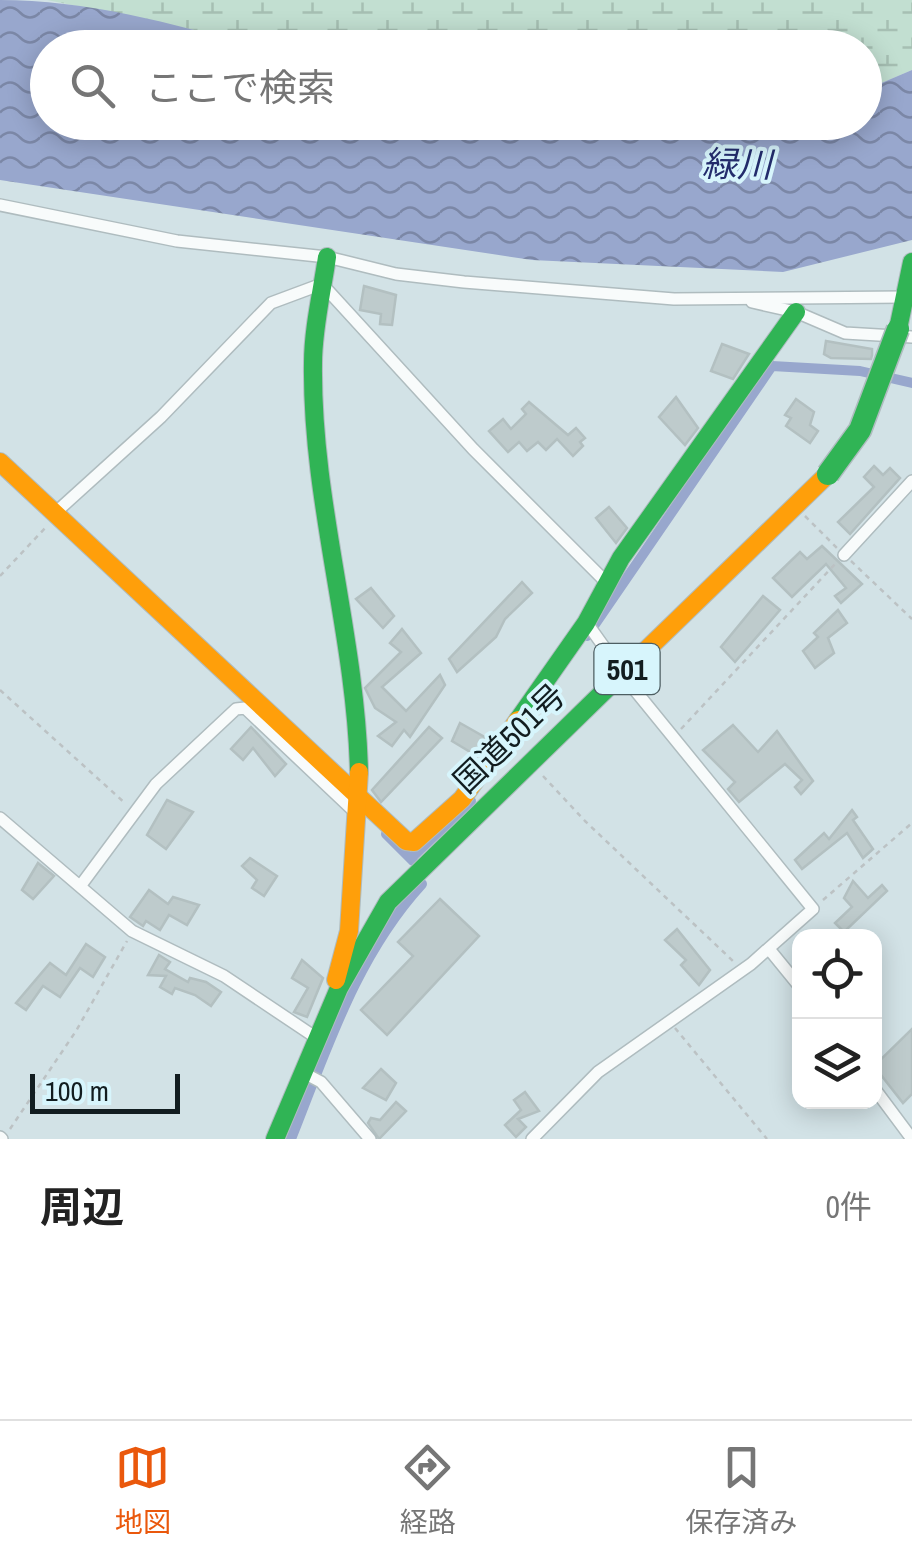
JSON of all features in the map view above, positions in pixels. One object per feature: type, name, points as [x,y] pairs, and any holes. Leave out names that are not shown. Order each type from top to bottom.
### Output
[{"type":"main road","points":[[327,256],[313,362],[326,520],[358,723],[359,807],[348,931],[331,1000]]},
{"type":"main road","name":"国道501号","points":[[275,1139],[312,1077],[315,1037],[360,942],[421,867],[797,508],[860,430],[905,333],[912,262]]},
{"type":"main road","points":[[0,462],[51,519],[359,807],[406,841],[414,842],[456,807],[590,627],[622,558],[796,312]]},
{"type":"street","points":[[0,206],[195,244],[327,256],[396,274],[743,300],[796,312],[845,333],[905,333]]},
{"type":"street","points":[[51,519],[160,417],[271,304],[322,284],[473,448],[610,585]]},
{"type":"street","points":[[743,300],[772,296],[908,295]]},
{"type":"street","points":[[844,554],[912,481]]},
{"type":"street","points":[[532,1139],[598,1072],[742,970],[813,909],[634,689],[626,671],[590,627]]},
{"type":"street","points":[[82,885],[168,771],[236,708],[245,708],[359,807]]},
{"type":"street","points":[[0,818],[132,931],[224,976],[315,1037]]},
{"type":"street","points":[[768,949],[792,978]]},
{"type":"street","points":[[312,1077],[370,1139]]},
{"type":"street","points":[[882,1099],[912,1138]]},
{"type":"path","points":[[797,508],[912,619]]},
{"type":"path","points":[[0,576],[51,519]]},
{"type":"path","points":[[675,736],[844,554]]},
{"type":"path","points":[[0,690],[134,812]]},
{"type":"path","points":[[531,762],[584,822],[742,970]]},
{"type":"path","points":[[813,909],[912,823]]},
{"type":"path","points":[[2,1138],[76,1031],[132,931]]},
{"type":"path","points":[[670,1022],[767,1139]]},
{"type":"green space","points":[[47,0],[912,0],[912,70],[882,83],[882,30],[194,30]]},
{"type":"water","name":"緑川","points":[[0,0],[96,9],[190,30],[30,30],[30,140],[882,140],[882,83],[912,70],[912,240],[783,272],[532,260],[0,180]]},
{"type":"building","points":[[364,286],[396,295],[392,325],[380,324],[381,314],[360,310]]},
{"type":"building","points":[[826,341],[872,349],[871,359],[831,358],[824,354]]},
{"type":"building","points":[[722,344],[749,354],[733,379],[711,371]]},
{"type":"building","points":[[676,397],[698,428],[685,445],[659,417]]},
{"type":"building","points":[[796,399],[814,412],[810,425],[818,431],[810,443],[786,426],[791,418],[785,415]]},
{"type":"building","points":[[529,402],[568,435],[576,428],[585,438],[573,456],[557,439],[546,450],[538,442],[527,451],[519,442],[508,452],[489,431],[503,419],[511,429],[526,414],[522,409]]},
{"type":"building","points":[[874,466],[883,475],[890,468],[900,478],[850,534],[838,522],[874,487],[864,477]]},
{"type":"building","points":[[609,507],[627,528],[616,543],[596,518]]},
{"type":"building","points":[[822,546],[862,584],[841,603],[835,596],[846,588],[826,564],[792,597],[773,578],[800,552],[807,559]]},
{"type":"building","points":[[522,582],[532,593],[505,619],[496,637],[457,672],[449,659]]},
{"type":"building","points":[[371,588],[394,616],[383,628],[356,599]]},
{"type":"building","points":[[763,596],[780,610],[735,662],[721,647]]},
{"type":"building","points":[[838,610],[847,623],[828,638],[834,653],[815,668],[803,651],[818,637],[814,633]]},
{"type":"building","points":[[402,629],[421,653],[382,687],[406,711],[440,675],[445,685],[410,737],[404,730],[392,746],[378,736],[396,722],[375,708],[365,688],[401,652],[390,643]]},
{"type":"building","points":[[460,723],[488,739],[477,756],[452,741]]},
{"type":"building","points":[[733,725],[758,752],[777,731],[813,781],[801,794],[795,787],[802,780],[785,764],[739,802],[728,789],[735,782],[703,750]]},
{"type":"building","points":[[251,727],[286,764],[275,776],[253,748],[243,760],[231,749]]},
{"type":"building","points":[[429,727],[442,738],[381,802],[372,790]]},
{"type":"building","points":[[167,800],[193,812],[166,849],[147,835]]},
{"type":"building","points":[[852,810],[857,817],[853,820],[873,849],[863,858],[847,833],[802,869],[795,860],[824,833],[829,839]]},
{"type":"building","points":[[250,858],[277,876],[264,896],[252,888],[257,880],[242,866]]},
{"type":"building","points":[[38,863],[54,876],[33,899],[22,890]]},
{"type":"building","points":[[853,881],[868,898],[882,885],[887,891],[847,929],[835,923],[852,907],[844,898]]},
{"type":"building","points":[[149,890],[168,904],[173,897],[199,905],[187,925],[169,915],[160,930],[146,921],[143,926],[130,917]]},
{"type":"building","points":[[440,899],[479,936],[387,1035],[361,1010],[413,956],[398,942]]},
{"type":"building","points":[[677,929],[710,970],[699,985],[681,965],[686,960],[665,940]]},
{"type":"building","points":[[86,944],[105,957],[93,977],[80,968],[60,997],[43,986],[26,1010],[16,1003],[50,963],[66,975]]},
{"type":"building","points":[[159,955],[170,962],[165,969],[188,982],[190,978],[206,982],[221,992],[211,1006],[195,995],[175,988],[172,994],[160,987],[166,976],[148,975]]},
{"type":"building","points":[[302,960],[323,978],[307,1017],[294,1012],[308,988],[292,978]]},
{"type":"building","points":[[912,1029],[912,1094],[903,1103],[882,1076],[882,1058]]},
{"type":"building","points":[[381,1069],[396,1083],[386,1100],[363,1088]]},
{"type":"building","points":[[525,1092],[539,1111],[518,1119],[526,1127],[516,1137],[505,1125],[521,1110],[514,1100]]},
{"type":"building","points":[[396,1102],[406,1111],[379,1139],[368,1123],[371,1118],[380,1120]]},
{"type":"waterway","points":[[587,636],[772,366],[860,371],[912,383]]},
{"type":"waterway","points":[[411,858],[471,801]]},
{"type":"waterway","points":[[386,834],[413,861]]},
{"type":"waterway","points":[[291,1139],[361,973],[399,912],[422,884]]},
{"type":"traffic: fast","points":[[327,257],[313,350],[314,415],[350,670],[359,772]]},
{"type":"traffic: fast","points":[[898,329],[912,262]]},
{"type":"traffic: fast","points":[[518,720],[586,623],[621,558],[796,312]]},
{"type":"traffic: fast","points":[[828,474],[860,430],[898,329]]},
{"type":"traffic: fast","points":[[275,1139],[339,988],[388,902],[633,663]]},
{"type":"traffic: slow","points":[[0,462],[406,841],[414,842],[462,799],[518,720]]},
{"type":"traffic: slow","points":[[633,663],[828,474]]},
{"type":"traffic: slow","points":[[336,980],[349,931],[359,772]]}]
